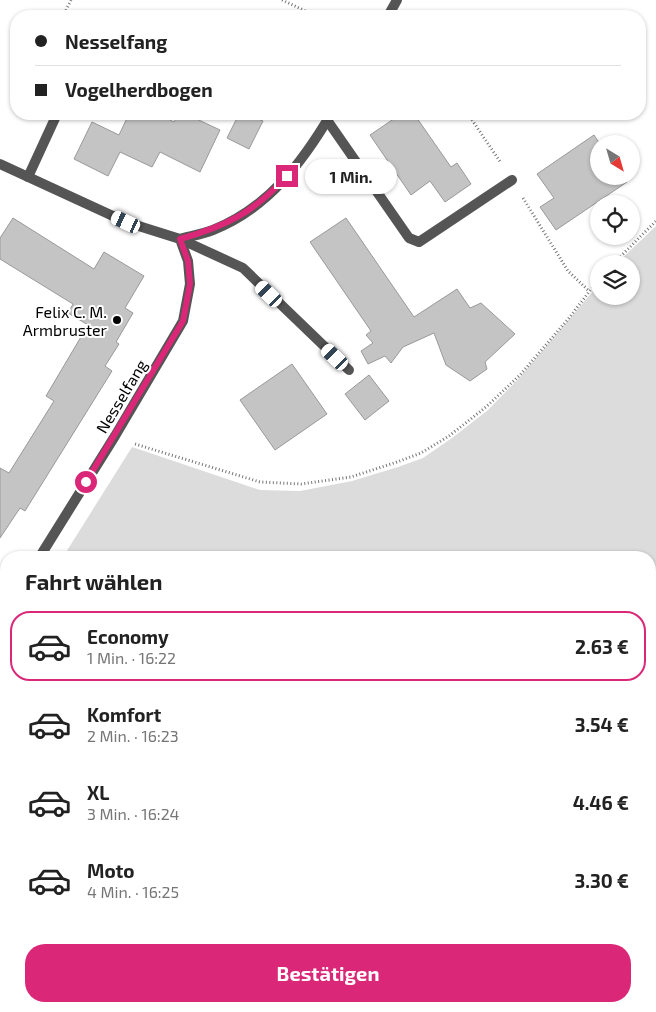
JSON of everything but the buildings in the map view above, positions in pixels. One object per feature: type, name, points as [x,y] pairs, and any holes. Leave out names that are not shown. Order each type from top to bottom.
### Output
[{"type":"street","points":[[28,177],[54,120]]},
{"type":"street","points":[[180,239],[235,219],[268,197],[297,166],[327,120]]},
{"type":"street","points":[[331,120],[409,238],[419,242],[512,180]]},
{"type":"street","points":[[0,164],[126,222],[180,239],[243,268],[349,370]]},
{"type":"street","name":"Nesselfang","points":[[43,551],[115,436],[183,321],[190,284],[188,261],[180,239]]},
{"type":"path","points":[[282,0],[303,10]]},
{"type":"path","points":[[115,436],[260,482],[301,484],[351,477],[421,453],[449,436],[486,407],[520,375],[569,318],[589,291],[568,271],[512,180],[472,120]]},
{"type":"path","points":[[622,255],[656,221]]},
{"type":"shaded area","points":[[656,226],[656,551],[67,551],[132,447],[260,490],[300,491],[352,481],[423,458],[488,410],[520,377],[590,295],[590,305],[640,305],[640,255],[625,255],[636,245],[640,245],[640,241]]},
{"type":"place","name":"Felix C. M. Armbruster","points":[[117,320]]},
{"type":"route","points":[[86,482],[183,321],[190,284],[188,261],[180,239],[212,230],[235,219],[268,197],[287,176]]}]
